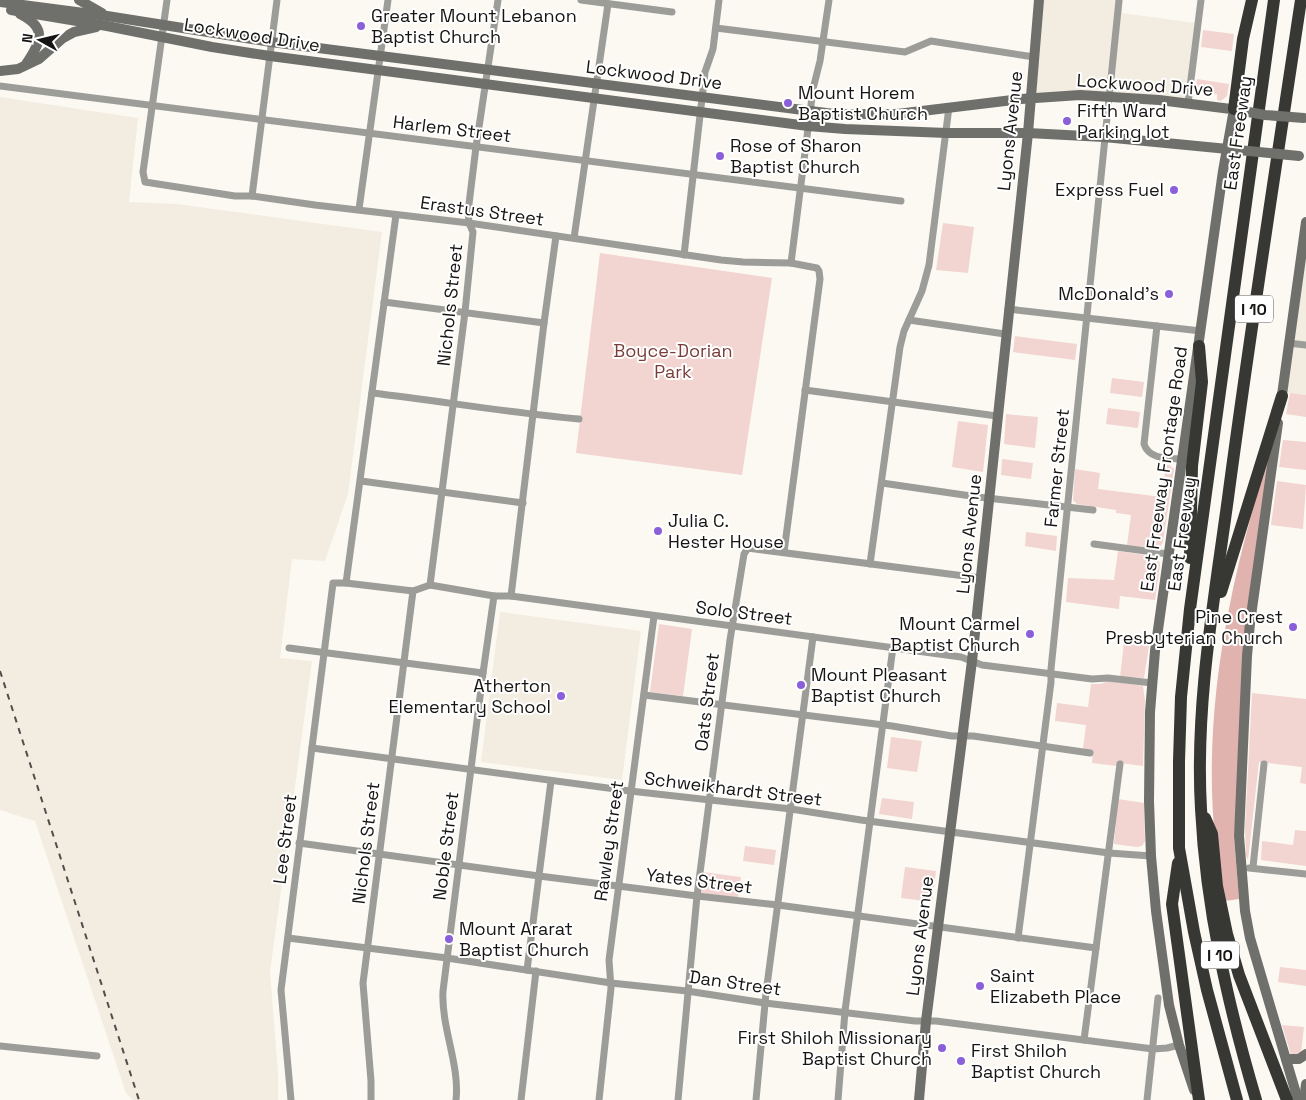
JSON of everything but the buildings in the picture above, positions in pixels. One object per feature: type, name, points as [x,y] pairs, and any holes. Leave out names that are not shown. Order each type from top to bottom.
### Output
[{"type":"highway","points":[[1238,110],[1243,39],[1252,0]]},
{"type":"highway","name":"East Freeway","points":[[1236,1100],[1198,952],[1179,848],[1181,696],[1190,609],[1274,0]]},
{"type":"highway","name":"I 10","points":[[1256,1100],[1237,1034],[1217,945],[1208,886],[1201,808],[1201,725],[1212,618],[1245,370],[1301,0]]},
{"type":"highway","points":[[1190,609],[1192,466],[1202,382],[1199,346]]},
{"type":"highway","points":[[1212,618],[1282,396]]},
{"type":"highway","points":[[1201,808],[1212,834],[1221,910],[1229,942],[1252,1012],[1287,1100]]},
{"type":"highway","points":[[1179,848],[1172,904],[1198,1100]]},
{"type":"main road","points":[[5,6],[36,0]]},
{"type":"main road","points":[[80,0],[107,21]]},
{"type":"main road","name":"Lyons Avenue","points":[[919,1100],[926,1021],[972,661],[1005,334],[1028,133],[1040,0]]},
{"type":"main road","points":[[5,6],[31,20],[37,26],[39,34],[36,50],[26,65]]},
{"type":"main road","name":"Lockwood Drive","points":[[5,6],[107,21],[164,24],[271,42],[834,114],[879,115],[1030,98],[1108,95],[1188,103],[1265,115],[1305,118]]},
{"type":"main road","points":[[0,71],[18,69],[39,59],[63,38],[107,21]]},
{"type":"main road","name":"Lockwood Drive","points":[[107,21],[162,37],[270,56],[808,126],[947,133],[1028,133],[1233,149],[1302,157]]},
{"type":"main road","name":"East Freeway Frontage Road","points":[[1198,1100],[1178,1045],[1162,960],[1151,856],[1149,801],[1152,683],[1168,554],[1200,331],[1233,149],[1238,110]]},
{"type":"main road","points":[[1298,1100],[1250,938],[1240,868],[1239,823],[1248,647],[1306,222]]},
{"type":"main road","points":[[1286,1060],[1299,1059],[1306,1054]]},
{"type":"main road","points":[[1304,1100],[1306,1084]]},
{"type":"street","points":[[153,106],[168,0]]},
{"type":"street","points":[[252,196],[277,0]]},
{"type":"street","points":[[359,209],[388,0]]},
{"type":"street","name":"Nichols Street","points":[[430,585],[465,312],[472,232],[468,212],[498,0]]},
{"type":"street","points":[[581,0],[608,4],[623,2],[672,12]]},
{"type":"street","points":[[684,254],[705,72],[713,50],[719,0]]},
{"type":"street","points":[[791,263],[810,111],[829,0]]},
{"type":"street","name":"Farmer Street","points":[[1018,938],[1051,674],[1119,0]]},
{"type":"street","points":[[1188,103],[1201,0]]},
{"type":"street","points":[[574,238],[608,4]]},
{"type":"street","points":[[716,28],[905,52],[932,41],[1034,57]]},
{"type":"street","name":"Harlem Street","points":[[0,86],[901,201]]},
{"type":"street","name":"Erastus Street","points":[[153,106],[143,172],[146,182],[235,196],[252,196],[469,223],[743,262],[791,263],[814,266],[820,271],[820,279],[805,390]]},
{"type":"street","points":[[870,564],[900,347],[922,291],[929,265],[949,107]]},
{"type":"street","points":[[346,583],[396,215]]},
{"type":"street","points":[[511,596],[556,236]]},
{"type":"street","points":[[384,302],[544,323]]},
{"type":"street","points":[[1008,309],[1200,331]]},
{"type":"street","points":[[909,320],[1005,334]]},
{"type":"street","points":[[1158,326],[1144,444],[1150,454],[1182,459]]},
{"type":"street","points":[[1288,343],[1306,345]]},
{"type":"street","points":[[980,578],[784,552],[805,390],[997,416]]},
{"type":"street","points":[[372,393],[454,402],[533,415],[579,419]]},
{"type":"street","points":[[361,481],[523,503]]},
{"type":"street","points":[[882,483],[1092,510]]},
{"type":"street","points":[[1094,544],[1168,554]]},
{"type":"street","name":"Oats Street","points":[[678,1100],[697,896],[732,626],[744,554],[748,548],[784,552]]},
{"type":"street","name":"Solo Street","points":[[333,583],[413,591],[430,585],[494,596],[511,596],[961,657],[982,665],[1092,679],[1108,678],[1152,683]]},
{"type":"street","name":"Lee Street","points":[[291,1100],[281,990],[333,583]]},
{"type":"street","name":"Nichols Street","points":[[371,1100],[363,983],[413,591]]},
{"type":"street","name":"Noble Street","points":[[456,1100],[457,1088],[446,1031],[443,995],[494,596]]},
{"type":"street","name":"Rawley Street","points":[[599,1100],[609,1010],[610,983],[608,960],[654,616]]},
{"type":"street","points":[[756,1100],[765,1003],[813,637]]},
{"type":"street","points":[[289,648],[483,673]]},
{"type":"street","points":[[838,1100],[846,1012],[893,648]]},
{"type":"street","points":[[644,695],[883,724],[963,737],[972,736],[1090,753]]},
{"type":"street","name":"Schweikhardt Street","points":[[312,748],[551,781],[791,809],[1030,843],[1109,853],[1151,856]]},
{"type":"street","points":[[1084,1040],[1120,764]]},
{"type":"street","points":[[1253,867],[1264,764]]},
{"type":"street","points":[[527,970],[551,781]]},
{"type":"street","name":"Yates Street","points":[[299,843],[539,876],[858,915],[1096,948]]},
{"type":"street","points":[[1240,868],[1253,867],[1306,874]]},
{"type":"street","name":"Dan Street","points":[[288,938],[447,958],[610,983],[687,991],[765,1003],[936,1021],[1152,1049],[1178,1045]]},
{"type":"street","points":[[521,1100],[536,972]]},
{"type":"street","points":[[1147,1100],[1158,998]]},
{"type":"street","points":[[0,1046],[97,1056]]},
{"type":"shaded area","points":[[1043,0],[1123,0],[1122,13],[1195,23],[1185,100],[1036,94]]},
{"type":"shaded area","points":[[0,97],[138,118],[129,202],[177,204],[382,232],[348,494],[325,561],[292,559],[280,658],[312,661],[270,972],[278,1072],[278,1100],[133,1100],[126,1093],[35,821],[0,810]]},
{"type":"shaded area","points":[[1306,255],[1306,395],[1287,393]]},
{"type":"shaded area","points":[[1269,452],[1234,837],[1239,899],[1225,901],[1213,819],[1212,760],[1215,701],[1232,593]]},
{"type":"shaded area","name":"Atherton Elementary School","points":[[500,612],[641,631],[622,780],[481,762]]},
{"type":"green space","points":[[1203,30],[1234,34],[1232,51],[1201,47]]},
{"type":"green space","points":[[1197,79],[1229,84],[1227,96],[1221,101],[1217,100],[1217,94],[1195,91]]},
{"type":"green space","points":[[943,223],[974,227],[968,273],[936,270]]},
{"type":"green space","name":"Boyce-Dorian Park","points":[[600,253],[772,278],[742,475],[576,453]]},
{"type":"green space","points":[[1015,336],[1077,344],[1075,360],[1013,352]]},
{"type":"green space","points":[[1112,378],[1144,382],[1142,397],[1110,393]]},
{"type":"green space","points":[[1290,393],[1306,395],[1306,417],[1286,414]]},
{"type":"green space","points":[[1108,408],[1140,412],[1138,428],[1106,424]]},
{"type":"green space","points":[[1006,414],[1038,417],[1035,448],[1004,444]]},
{"type":"green space","points":[[958,421],[988,425],[983,472],[952,467]]},
{"type":"green space","points":[[1283,440],[1306,442],[1306,470],[1279,467]]},
{"type":"green space","points":[[1002,459],[1033,463],[1031,479],[1001,475]]},
{"type":"green space","points":[[1163,464],[1169,465],[1174,469],[1163,542],[1159,549],[1127,545],[1131,515],[1116,513],[1116,510],[1077,504],[1073,500],[1075,469],[1100,473],[1098,489],[1162,497],[1165,472]]},
{"type":"green space","points":[[1277,481],[1306,485],[1303,529],[1271,525]]},
{"type":"green space","points":[[1026,532],[1057,536],[1056,551],[1025,546]]},
{"type":"green space","points":[[1118,551],[1158,557],[1160,565],[1155,600],[1120,596],[1119,609],[1066,602],[1068,578],[1114,580]]},
{"type":"green space","points":[[659,624],[692,629],[683,696],[650,692]]},
{"type":"green space","points":[[1124,642],[1149,646],[1144,678],[1120,677]]},
{"type":"green space","points":[[1109,681],[1143,686],[1145,700],[1143,766],[1120,763],[1117,766],[1092,763],[1093,751],[1083,749],[1086,725],[1055,721],[1057,703],[1088,707],[1091,684]]},
{"type":"green space","points":[[1252,693],[1306,699],[1306,784],[1300,783],[1302,767],[1259,762],[1248,860],[1246,856],[1245,828]]},
{"type":"green space","points":[[891,737],[922,741],[917,772],[887,768]]},
{"type":"green space","points":[[882,798],[914,802],[912,819],[879,814]]},
{"type":"green space","points":[[1118,799],[1144,803],[1145,841],[1142,846],[1114,844]]},
{"type":"green space","points":[[1295,830],[1306,831],[1306,866],[1261,860],[1262,841],[1293,845]]},
{"type":"green space","points":[[745,846],[776,850],[774,865],[743,861]]},
{"type":"green space","points":[[905,867],[936,871],[932,902],[901,898]]},
{"type":"green space","points":[[703,872],[741,877],[738,898],[701,893]]},
{"type":"green space","points":[[1280,967],[1306,970],[1306,986],[1278,982]]},
{"type":"green space","points":[[1282,1025],[1304,1027],[1301,1054],[1291,1055]]},
{"type":"railway","points":[[0,671],[139,1100]]},
{"type":"place","name":"Greater Mount Lebanon Baptist Church","points":[[361,26]]},
{"type":"place","name":"Mount Horem Baptist Church","points":[[788,103]]},
{"type":"place","name":"Fifth Ward Parking lot","points":[[1067,121]]},
{"type":"place","name":"Rose of Sharon Baptist Church","points":[[720,156]]},
{"type":"place","name":"Express Fuel","points":[[1174,190]]},
{"type":"place","name":"McDonald's","points":[[1169,294]]},
{"type":"place","name":"Julia C. Hester House","points":[[658,531]]},
{"type":"place","name":"Pine Crest Presbyterian Church","points":[[1293,627]]},
{"type":"place","name":"Mount Carmel Baptist Church","points":[[1030,634]]},
{"type":"place","name":"Mount Pleasant Baptist Church","points":[[801,685]]},
{"type":"place","name":"Atherton Elementary School","points":[[561,696]]},
{"type":"place","name":"Mount Ararat Baptist Church","points":[[449,939]]},
{"type":"place","name":"Saint Elizabeth Place","points":[[980,986]]},
{"type":"place","name":"First Shiloh Missionary Baptist Church","points":[[942,1048]]},
{"type":"place","name":"First Shiloh Baptist Church","points":[[961,1061]]}]
